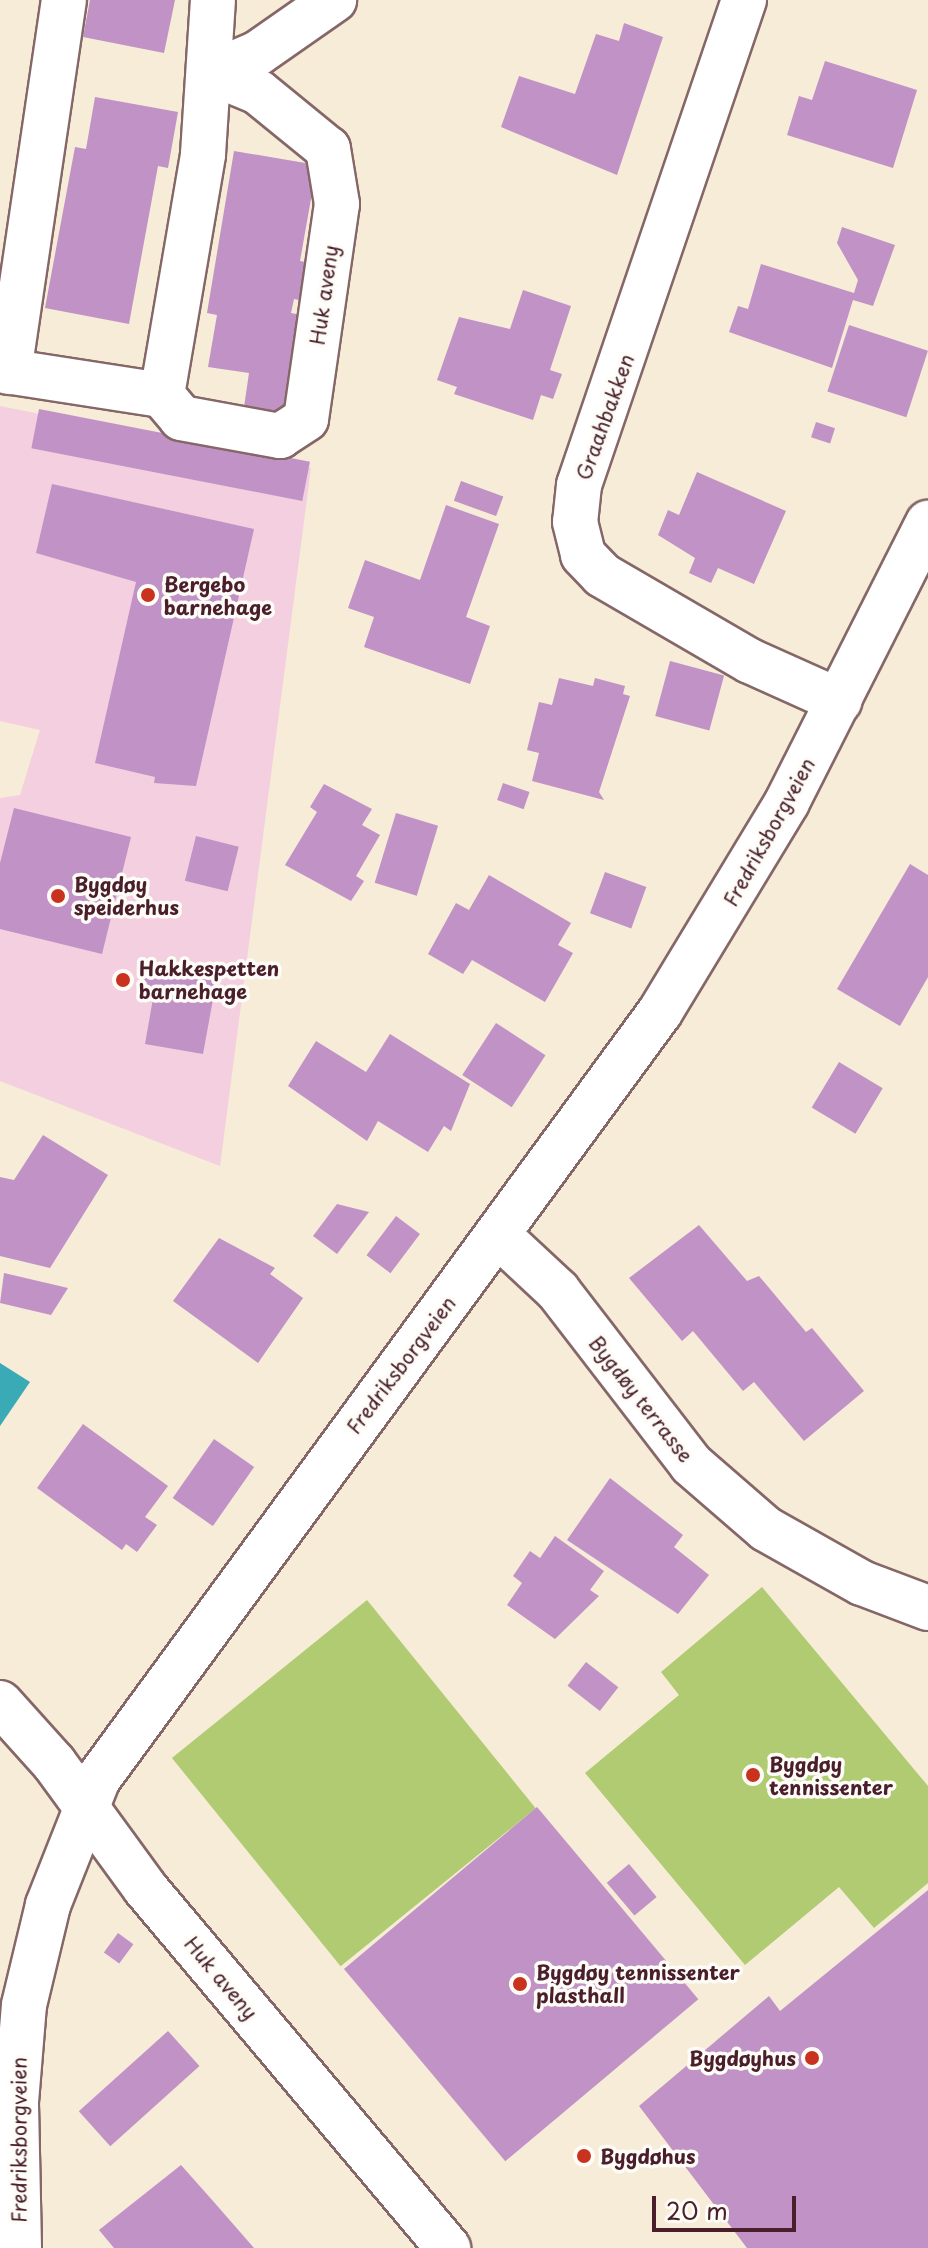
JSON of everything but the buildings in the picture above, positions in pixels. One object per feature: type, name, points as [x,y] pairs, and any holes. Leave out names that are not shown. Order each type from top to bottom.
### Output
[{"type":"street","points":[[64,0],[5,371],[162,395],[212,73],[213,0]]},
{"type":"street","points":[[212,73],[258,53],[334,0]]},
{"type":"street","name":"Graahbakken","points":[[744,0],[579,485],[575,522],[583,555],[602,575],[750,661],[839,701]]},
{"type":"street","name":"Huk aveny","points":[[162,395],[181,418],[280,436],[306,419],[337,204],[328,149],[258,92],[212,73]]},
{"type":"street","name":"Fredriksborgveien","points":[[19,2248],[16,2102],[24,2005],[48,1905],[85,1808],[147,1705],[498,1235],[711,935],[839,701],[928,523]]},
{"type":"street","name":"Bygdøy terrasse","points":[[498,1235],[558,1291],[691,1464],[766,1529],[862,1583],[928,1608]]},
{"type":"street","name":"Huk aveny","points":[[0,1703],[448,2248]]},
{"type":"shaded area","points":[[0,406],[311,468],[220,1166],[0,1081],[0,798],[20,795],[40,730],[0,721]]},
{"type":"green space","name":"Bygdøy tennissenter","points":[[762,1587],[928,1786],[928,1883],[874,1928],[839,1887],[745,1965],[585,1773],[679,1695],[661,1672]]},
{"type":"green space","points":[[367,1600],[536,1808],[341,1966],[172,1758]]},
{"type":"water","points":[[0,1363],[30,1382],[0,1426]]},
{"type":"place","name":"Bergebo barnehage","points":[[148,595]]},
{"type":"place","name":"Bygdøy speiderhus","points":[[58,896]]},
{"type":"place","name":"Hakkespetten barnehage","points":[[123,980]]},
{"type":"place","name":"Bygdøy tennissenter","points":[[753,1775]]},
{"type":"place","name":"Bygdøy tennissenter plasthall","points":[[520,1984]]},
{"type":"place","name":"Bygdøyhus","points":[[812,2058]]},
{"type":"place","name":"Bygdøhus","points":[[584,2156]]}]
